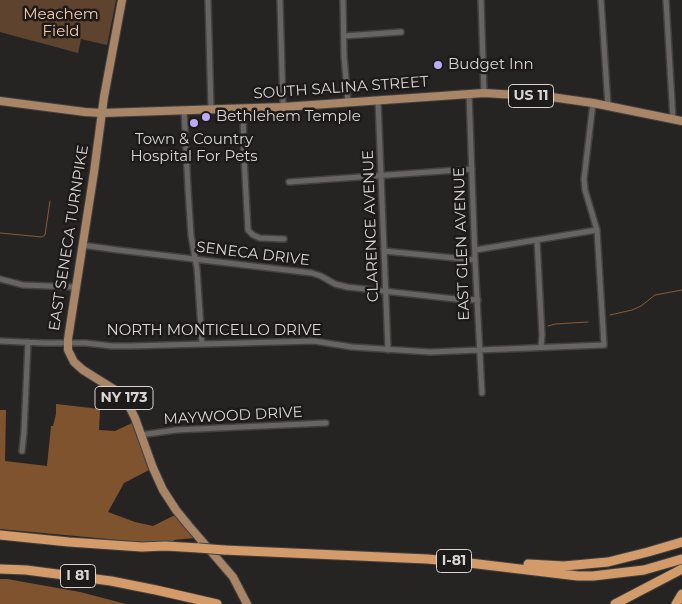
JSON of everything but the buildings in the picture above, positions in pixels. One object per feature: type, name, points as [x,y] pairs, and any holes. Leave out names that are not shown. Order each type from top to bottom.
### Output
[{"type":"highway","name":"I 81","points":[[0,535],[142,547]]},
{"type":"highway","points":[[366,556],[430,555],[537,565],[581,565],[622,559],[682,542]]},
{"type":"highway","name":"I-81","points":[[142,547],[165,546],[461,562],[586,576],[644,570],[682,559]]},
{"type":"highway","name":"I 81","points":[[0,569],[26,570],[111,581],[217,604]]},
{"type":"highway","points":[[615,604],[682,569]]},
{"type":"highway","points":[[676,604],[682,594]]},
{"type":"main road","name":"EAST SENECA TURNPIKE","points":[[122,0],[102,113],[68,350],[74,362],[83,370],[115,390],[124,398],[135,418],[153,468],[168,497],[189,526],[233,577],[248,604]]},
{"type":"main road","name":"SOUTH SALINA STREET","points":[[0,101],[102,113],[283,107],[484,93],[551,97],[593,103],[682,121]]},
{"type":"street","points":[[208,0],[211,109]]},
{"type":"street","points":[[280,0],[283,107]]},
{"type":"street","points":[[343,0],[348,103]]},
{"type":"street","points":[[481,0],[484,93]]},
{"type":"street","points":[[601,0],[608,106]]},
{"type":"street","points":[[666,0],[673,119]]},
{"type":"street","points":[[344,36],[401,32]]},
{"type":"street","name":"EAST GLEN AVENUE","points":[[469,94],[482,394]]},
{"type":"street","name":"CLARENCE AVENUE","points":[[378,100],[388,350]]},
{"type":"street","points":[[475,250],[597,230],[585,190],[584,179],[593,103]]},
{"type":"street","points":[[243,108],[248,230],[260,238],[284,239]]},
{"type":"street","points":[[184,110],[191,235],[197,269],[202,344]]},
{"type":"street","points":[[289,182],[472,169]]},
{"type":"street","name":"NORTH MONTICELLO DRIVE","points":[[0,341],[131,346],[314,341],[352,347],[430,352],[604,344],[597,230]]},
{"type":"street","points":[[538,240],[541,348]]},
{"type":"street","name":"SENECA DRIVE","points":[[82,245],[312,273],[335,284],[348,287],[478,300]]},
{"type":"street","points":[[384,251],[475,260]]},
{"type":"street","points":[[0,278],[23,284],[76,288]]},
{"type":"street","points":[[22,451],[28,342]]},
{"type":"street","name":"MAYWOOD DRIVE","points":[[140,435],[176,430],[326,423]]},
{"type":"green space","name":"Meachem Field","points":[[0,0],[116,0],[107,45],[81,39],[78,53],[0,32]]},
{"type":"shaded area","points":[[56,404],[100,409],[99,430],[115,431],[132,423],[149,470],[124,483],[108,512],[135,522],[153,526],[175,515],[195,538],[174,540],[173,545],[0,529],[0,410],[6,410],[5,461],[47,466],[51,426],[53,426],[56,414]]},
{"type":"shaded area","points":[[0,579],[80,592],[126,604],[0,604]]},
{"type":"waterway","points":[[0,233],[42,237],[45,235],[50,201]]},
{"type":"waterway","points":[[610,315],[632,310],[641,306],[655,295],[682,290]]},
{"type":"waterway","points":[[548,326],[588,322]]},
{"type":"place","name":"Budget Inn","points":[[438,65]]},
{"type":"place","name":"Bethlehem Temple","points":[[206,117]]},
{"type":"place","name":"Town & Country Hospital For Pets","points":[[194,123]]}]
